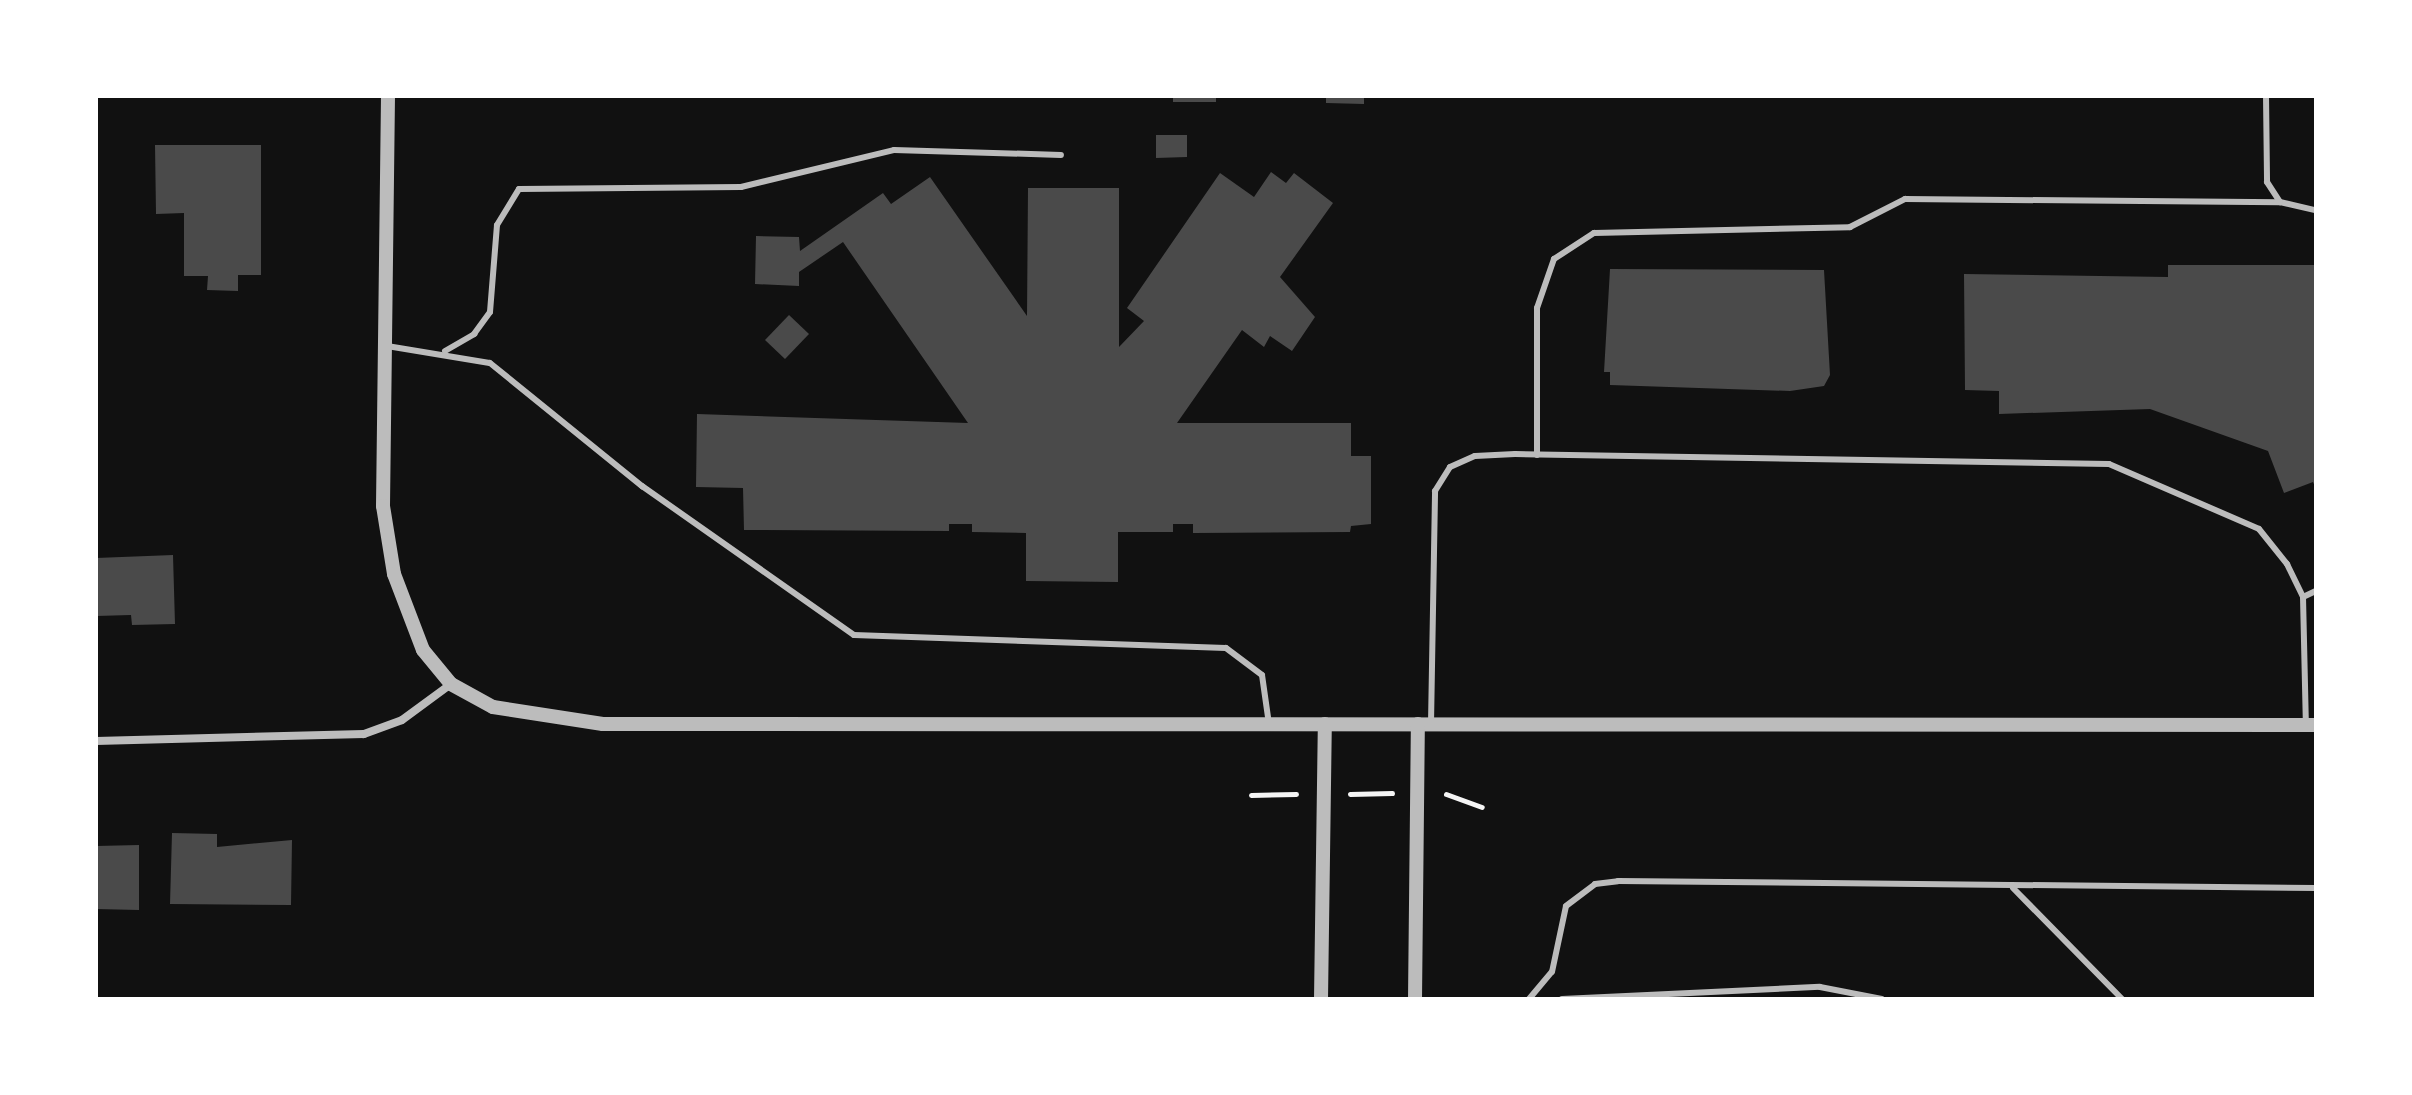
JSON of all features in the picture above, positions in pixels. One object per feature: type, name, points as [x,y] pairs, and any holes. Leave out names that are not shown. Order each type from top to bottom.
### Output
[{"type":"street","points":[[388,96],[383,506],[394,574],[423,650],[451,684],[493,707],[603,724],[2311,725]]},
{"type":"street","points":[[96,741],[364,734],[402,720],[451,684]]},
{"type":"street","points":[[1321,999],[1325,724]]},
{"type":"street","points":[[1415,999],[1417,793],[1425,724]]},
{"type":"lane","points":[[2266,96],[2267,182],[2280,202]]},
{"type":"lane","points":[[445,351],[474,334],[490,312],[497,225],[519,189],[741,187],[894,150],[1061,155]]},
{"type":"lane","points":[[1537,455],[1537,308],[1554,259],[1594,233],[1850,227],[1905,199],[2280,202],[2316,210]]},
{"type":"lane","points":[[385,346],[445,351],[506,374],[642,486],[854,635],[1226,648],[1262,675],[1269,724]]},
{"type":"lane","points":[[1425,724],[1435,491],[1450,467],[1475,456],[1537,455],[2109,464],[2259,529],[2303,597],[2311,725]]},
{"type":"lane","points":[[2303,597],[2316,591]]},
{"type":"lane","points":[[1529,999],[1552,972],[1566,906],[1595,884],[2316,888]]},
{"type":"lane","points":[[2013,888],[2122,999]]},
{"type":"lane","points":[[1562,999],[1820,987],[1882,999]]},
{"type":"path","points":[[1251,795],[1457,794],[1482,807]]},
{"type":"building","points":[[1173,96],[1216,96],[1216,102],[1173,102]]},
{"type":"building","points":[[1326,96],[1364,96],[1364,104],[1326,103]]},
{"type":"building","points":[[1156,135],[1187,135],[1187,157],[1156,158]]},
{"type":"building","points":[[155,145],[261,145],[261,275],[238,275],[238,291],[207,290],[208,276],[184,276],[184,213],[156,214]]},
{"type":"building","points":[[1271,172],[1286,183],[1294,173],[1333,203],[1280,277],[1315,317],[1292,351],[1270,336],[1264,347],[1242,330],[1177,423],[1351,423],[1351,456],[1371,456],[1371,524],[1351,526],[1350,532],[1193,533],[1193,524],[1173,524],[1173,532],[1118,532],[1118,582],[1026,581],[1026,533],[972,532],[972,524],[949,524],[949,531],[744,530],[743,488],[696,487],[697,414],[968,423],[843,242],[799,272],[799,286],[755,284],[756,236],[799,237],[800,251],[883,193],[891,204],[930,177],[1027,316],[1028,188],[1119,188],[1119,347],[1144,321],[1127,308],[1220,173],[1254,197]]},
{"type":"building","points":[[2168,265],[2316,265],[2316,489],[2313,482],[2284,493],[2268,451],[2150,409],[1999,414],[1999,391],[1965,390],[1964,274],[2168,277]]},
{"type":"building","points":[[1610,269],[1824,270],[1830,375],[1824,386],[1790,391],[1610,385],[1610,372],[1604,372]]},
{"type":"building","points":[[789,315],[809,334],[785,359],[765,340]]},
{"type":"building","points":[[173,555],[175,624],[132,625],[131,615],[96,616],[96,558]]},
{"type":"building","points":[[172,833],[217,834],[217,847],[292,840],[291,905],[170,904]]},
{"type":"building","points":[[139,845],[139,910],[96,909],[96,846]]}]
